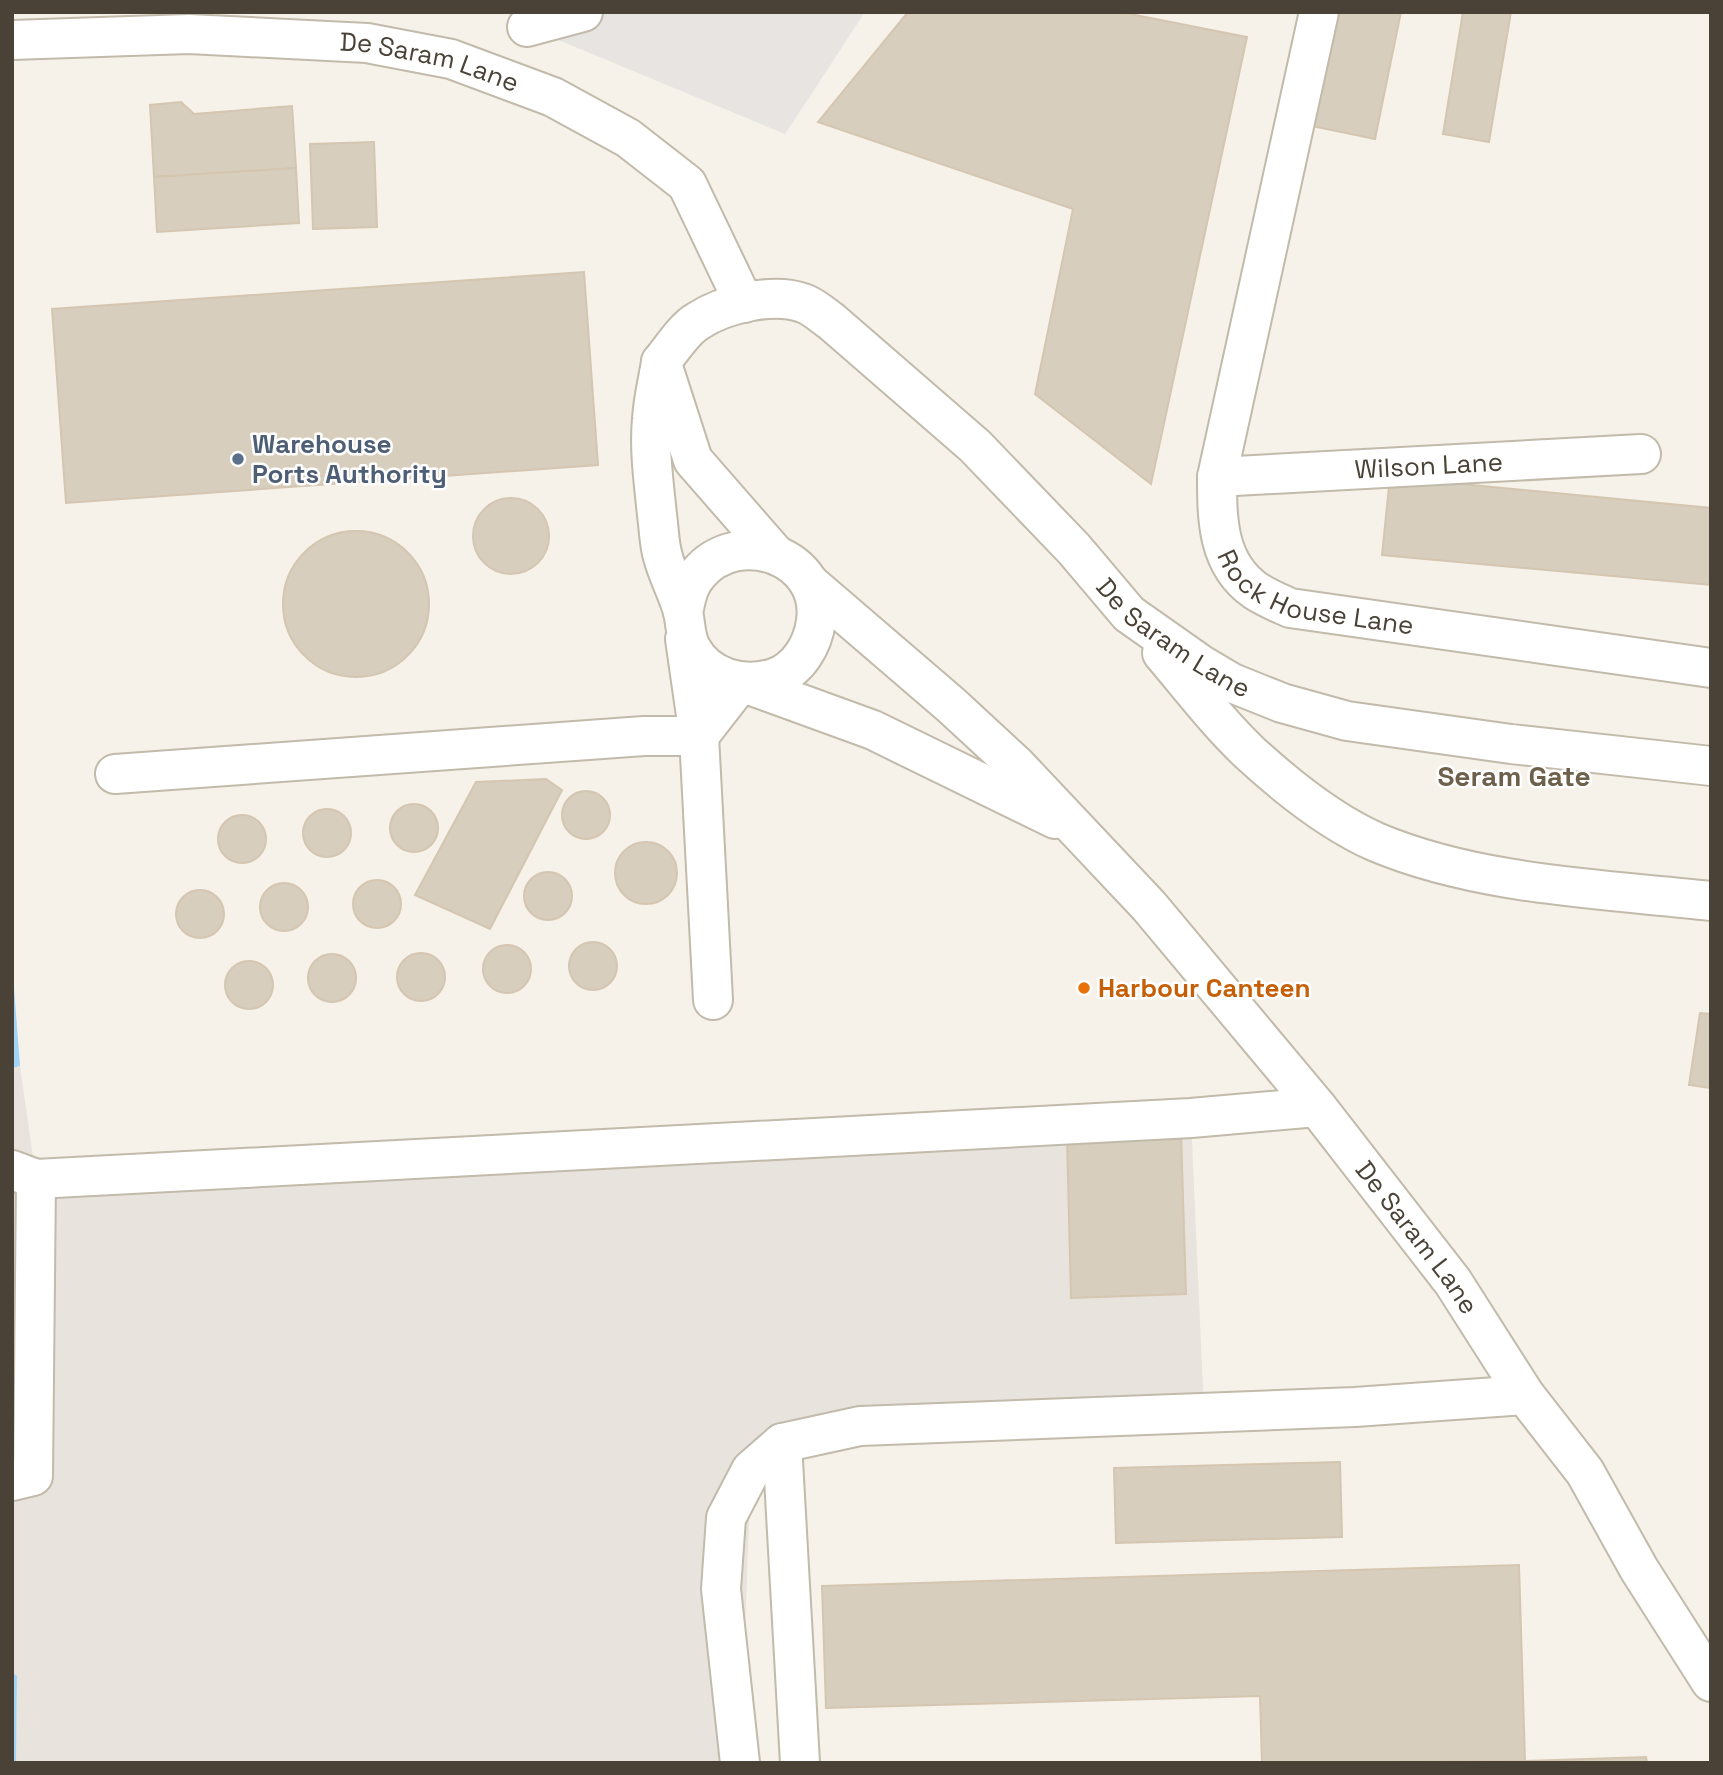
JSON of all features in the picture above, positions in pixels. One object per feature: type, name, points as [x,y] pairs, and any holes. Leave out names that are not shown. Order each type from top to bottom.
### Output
[{"type":"street","points":[[527,27],[583,12]]},
{"type":"street","name":"Rock House Lane","points":[[1319,12],[1217,477],[1217,524],[1231,566],[1255,590],[1290,608],[1711,668]]},
{"type":"street","name":"De Saram Lane","points":[[12,40],[189,34],[367,43],[451,59],[552,97],[628,138],[687,184],[744,303]]},
{"type":"street","name":"De Saram Lane","points":[[661,362],[696,321],[744,303],[777,297],[805,303],[831,321],[975,446],[1074,549],[1129,614],[1231,683],[1282,702],[1347,721],[1511,744],[1711,766]]},
{"type":"street","points":[[661,362],[693,460],[775,554],[794,566],[809,583],[815,600],[817,618],[814,636],[806,653],[794,667],[778,677],[760,682],[741,682]]},
{"type":"street","points":[[661,362],[652,420],[654,485],[662,556],[691,649],[704,665],[721,676],[873,730],[1076,829]]},
{"type":"street","name":"Wilson Lane","points":[[1217,477],[1641,454]]},
{"type":"street","points":[[713,1000],[699,736],[683,621],[687,593],[697,574],[713,560],[732,551],[753,549],[775,554]]},
{"type":"street","name":"De Saram Lane","points":[[809,583],[998,748],[1149,906],[1317,1107],[1452,1282],[1525,1395],[1585,1472],[1639,1569],[1711,1682]]},
{"type":"street","points":[[1129,614],[1248,752],[1328,814],[1375,841],[1445,865],[1509,878],[1711,901]]},
{"type":"street","points":[[699,736],[741,682]]},
{"type":"street","points":[[115,774],[644,736],[699,736]]},
{"type":"street","points":[[12,1481],[33,1476],[24,1301],[24,1175],[1164,1119],[1317,1107]]},
{"type":"street","points":[[740,1763],[721,1589],[726,1518],[751,1470],[782,1443],[860,1426],[1355,1406],[1525,1395]]},
{"type":"street","points":[[782,1443],[800,1763]]},
{"type":"shaded area","points":[[584,12],[865,12],[785,134],[527,27]]},
{"type":"shaded area","points":[[20,1066],[36,1178],[1191,1118],[1204,1412],[860,1426],[751,1471],[740,1763],[16,1763],[17,1677],[12,1677],[12,1068]]},
{"type":"water","points":[[12,961],[20,1066],[12,1068]]},
{"type":"water","points":[[12,1672],[17,1676],[16,1763],[12,1763]]},
{"type":"building","points":[[908,12],[1120,12],[1247,37],[1151,484],[1035,394],[1073,209],[818,122]]},
{"type":"building","points":[[1336,12],[1401,12],[1375,139],[1312,126]]},
{"type":"building","points":[[1463,12],[1511,12],[1489,142],[1443,134]]},
{"type":"building","points":[[181,102],[194,114],[292,106],[296,168],[154,177],[150,105]]},
{"type":"building","points":[[374,142],[377,227],[313,229],[310,144]]},
{"type":"building","points":[[296,168],[299,223],[157,232],[154,177]]},
{"type":"building","points":[[584,272],[598,465],[66,503],[52,309]]},
{"type":"building","points":[[1390,477],[1711,508],[1711,585],[1382,555]]},
{"type":"building","points":[[504,498],[518,498],[532,504],[543,515],[549,536],[546,551],[538,563],[518,574],[504,574],[490,568],[479,557],[473,543],[473,529],[479,515],[490,504]]},
{"type":"building","points":[[356,531],[384,536],[408,552],[424,576],[429,604],[424,632],[408,656],[384,672],[356,677],[328,672],[304,656],[288,632],[283,604],[288,576],[304,552],[328,536]]},
{"type":"building","points":[[546,779],[562,790],[490,929],[415,895],[476,782]]},
{"type":"building","points":[[586,791],[603,798],[610,815],[603,832],[586,839],[569,832],[562,815],[569,798]]},
{"type":"building","points":[[414,804],[431,811],[438,828],[431,845],[414,852],[397,845],[390,828],[397,811]]},
{"type":"building","points":[[327,809],[344,816],[351,833],[344,850],[327,857],[310,850],[303,833],[310,816]]},
{"type":"building","points":[[242,815],[259,822],[266,839],[259,856],[242,863],[225,856],[218,839],[225,822]]},
{"type":"building","points":[[640,842],[652,842],[668,851],[675,861],[675,885],[668,895],[652,904],[640,904],[629,899],[620,890],[615,879],[615,867],[620,856],[629,847]]},
{"type":"building","points":[[548,872],[565,879],[572,896],[565,913],[548,920],[531,913],[524,896],[531,879]]},
{"type":"building","points":[[377,880],[394,887],[401,904],[394,921],[377,928],[360,921],[353,904],[360,887]]},
{"type":"building","points":[[284,883],[301,890],[308,907],[301,924],[284,931],[267,924],[260,907],[267,890]]},
{"type":"building","points":[[200,890],[217,897],[224,914],[217,931],[200,938],[183,931],[176,914],[183,897]]},
{"type":"building","points":[[593,942],[610,949],[617,966],[610,983],[593,990],[576,983],[569,966],[576,949]]},
{"type":"building","points":[[507,945],[524,952],[531,969],[524,986],[507,993],[490,986],[483,969],[490,952]]},
{"type":"building","points":[[421,953],[438,960],[445,977],[438,994],[421,1001],[404,994],[397,977],[404,960]]},
{"type":"building","points":[[332,954],[349,961],[356,978],[349,995],[332,1002],[315,995],[308,978],[315,961]]},
{"type":"building","points":[[249,961],[266,968],[273,985],[266,1002],[249,1009],[232,1002],[225,985],[232,968]]},
{"type":"building","points":[[1700,1013],[1711,1014],[1711,1088],[1689,1085]]},
{"type":"building","points":[[1181,1134],[1186,1294],[1071,1298],[1067,1137]]},
{"type":"building","points":[[1340,1462],[1342,1537],[1116,1543],[1114,1468]]},
{"type":"building","points":[[1519,1565],[1525,1761],[1262,1763],[1260,1696],[826,1708],[822,1586]]},
{"type":"building","points":[[1646,1757],[1647,1763],[1470,1763],[1525,1761]]},
{"type":"place","name":"Warehouse Ports Authority","points":[[238,459]]},
{"type":"place","name":"Harbour Canteen","points":[[1084,988]]},
{"type":"district","name":"Seram Gate","points":[[1514,776]]}]
